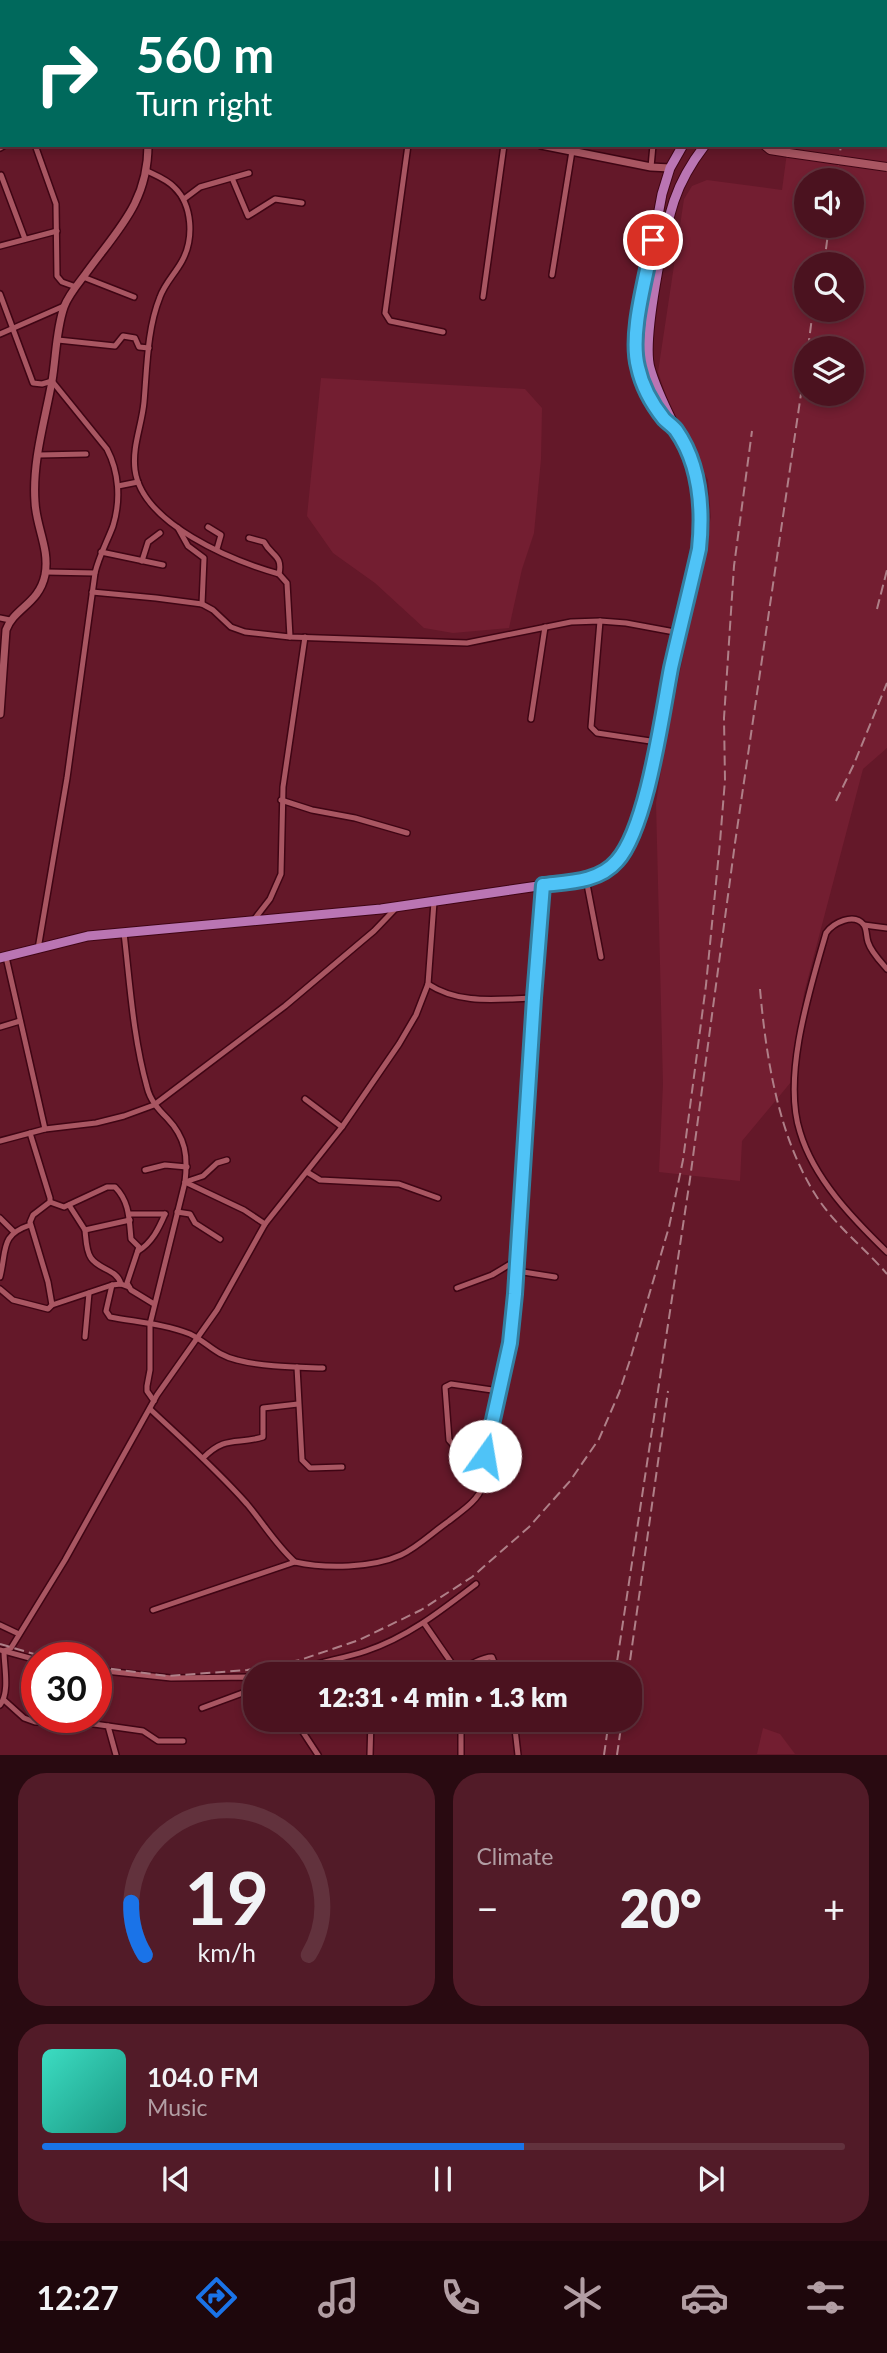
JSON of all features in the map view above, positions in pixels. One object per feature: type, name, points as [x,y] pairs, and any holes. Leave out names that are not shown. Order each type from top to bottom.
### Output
[{"type":"main road","points":[[676,430],[666,421],[645,389],[635,352],[662,194],[670,168],[682,147]]},
{"type":"main road","points":[[3,957],[88,936],[397,907],[586,879],[604,873],[618,861],[628,845],[646,789],[699,549],[702,523],[696,477],[649,365],[649,322],[674,202],[683,179],[704,147]]},
{"type":"main road","points":[[766,147],[770,150],[887,167]]},
{"type":"street","points":[[36,147],[56,204],[57,276],[62,282],[76,287]]},
{"type":"street","points":[[0,714],[6,630],[10,620],[36,597],[46,572],[46,551],[35,503],[39,454],[64,306],[132,209],[142,190],[147,172],[148,147]]},
{"type":"street","points":[[408,147],[385,313],[390,321],[443,332]]},
{"type":"street","points":[[483,297],[504,147]]},
{"type":"street","points":[[651,167],[653,147]]},
{"type":"street","points":[[552,275],[572,148],[651,167],[670,168]]},
{"type":"street","points":[[147,172],[165,179],[176,188],[184,199],[190,226],[182,261],[159,297],[136,444],[135,471],[138,482],[148,499],[178,528],[247,564],[279,574],[287,583],[290,637]]},
{"type":"street","points":[[184,199],[200,187],[249,173]]},
{"type":"street","points":[[1,175],[25,239]]},
{"type":"street","points":[[232,178],[248,216],[275,199],[302,203]]},
{"type":"street","points":[[0,246],[57,231]]},
{"type":"street","points":[[83,277],[134,297]]},
{"type":"street","points":[[0,294],[33,383],[52,381]]},
{"type":"street","points":[[0,334],[64,306]]},
{"type":"street","points":[[58,340],[115,346],[122,336],[127,335],[135,338],[139,346],[149,348]]},
{"type":"street","points":[[38,948],[67,778],[95,573],[113,524],[118,486],[116,471],[107,449],[52,381]]},
{"type":"street","points":[[39,454],[86,454]]},
{"type":"street","points":[[118,486],[138,482]]},
{"type":"street","points":[[208,527],[222,535],[217,549]]},
{"type":"street","points":[[178,528],[188,546],[204,558],[202,604]]},
{"type":"street","points":[[142,561],[148,542],[160,533]]},
{"type":"street","points":[[249,538],[264,542],[269,551],[278,558],[281,564],[279,574]]},
{"type":"street","points":[[101,552],[163,565]]},
{"type":"street","points":[[46,572],[95,573]]},
{"type":"street","points":[[92,592],[202,604],[213,610],[231,627],[245,632],[290,637],[467,643],[571,622],[600,621],[680,633]]},
{"type":"street","points":[[0,618],[10,620]]},
{"type":"street","points":[[600,621],[591,727],[597,733],[657,742]]},
{"type":"street","points":[[531,719],[545,627]]},
{"type":"street","points":[[253,921],[270,899],[281,874],[281,800],[305,637]]},
{"type":"street","points":[[281,800],[312,810],[355,817],[407,833]]},
{"type":"street","points":[[586,879],[601,957]]},
{"type":"street","points":[[150,1409],[247,1504],[295,1562],[312,1566],[344,1566],[400,1555],[421,1543],[476,1497],[483,1486],[485,1456],[510,1343],[543,885]]},
{"type":"street","points":[[2,1651],[11,1648],[71,1549],[154,1401],[228,1292],[265,1224],[342,1126],[400,1044],[416,1015],[428,984],[434,902]]},
{"type":"street","points":[[0,1141],[46,1129],[96,1123],[154,1105],[285,1006],[374,931],[397,907]]},
{"type":"street","points":[[887,928],[844,920],[836,922],[826,933],[805,1012],[795,1078],[799,1131],[811,1159],[829,1188],[887,1252]]},
{"type":"street","points":[[864,925],[872,950],[887,969]]},
{"type":"street","points":[[124,932],[138,1044],[148,1091],[154,1105],[182,1137],[186,1147],[185,1182],[150,1324],[147,1391],[154,1401]]},
{"type":"street","points":[[3,957],[46,1129]]},
{"type":"street","points":[[428,984],[441,993],[456,998],[534,998]]},
{"type":"street","points":[[0,1027],[20,1021]]},
{"type":"street","points":[[305,1099],[342,1126]]},
{"type":"street","points":[[30,1133],[50,1202],[59,1207],[110,1186],[119,1191],[130,1217],[131,1237],[138,1244],[128,1278],[129,1287]]},
{"type":"street","points":[[185,1182],[203,1177],[217,1163],[227,1160]]},
{"type":"street","points":[[145,1170],[165,1165],[187,1167]]},
{"type":"street","points":[[307,1172],[320,1180],[399,1184],[438,1198]]},
{"type":"street","points":[[185,1182],[244,1210],[265,1224]]},
{"type":"street","points":[[50,1202],[30,1218],[30,1225],[48,1282],[52,1305]]},
{"type":"street","points":[[69,1205],[85,1230],[92,1260],[119,1277],[121,1284]]},
{"type":"street","points":[[138,1251],[145,1247],[156,1232],[165,1214]]},
{"type":"street","points":[[85,1230],[130,1217],[190,1214],[195,1223],[220,1239]]},
{"type":"street","points":[[0,1218],[13,1231]]},
{"type":"street","points":[[0,1277],[7,1238],[13,1231],[30,1225]]},
{"type":"street","points":[[457,1288],[492,1275],[517,1260]]},
{"type":"street","points":[[517,1270],[555,1277]]},
{"type":"street","points":[[0,1289],[13,1300],[48,1309],[52,1305],[121,1284],[154,1304]]},
{"type":"street","points":[[112,1285],[106,1311],[108,1316],[179,1330],[198,1338],[219,1354],[236,1360],[323,1368]]},
{"type":"street","points":[[85,1337],[89,1293]]},
{"type":"street","points":[[297,1367],[301,1449],[306,1466],[316,1469],[342,1467]]},
{"type":"street","points":[[485,1456],[458,1450],[449,1440],[445,1387],[450,1384],[499,1391]]},
{"type":"street","points":[[203,1458],[220,1444],[263,1437],[264,1408],[298,1404]]},
{"type":"street","points":[[153,1610],[295,1562]]},
{"type":"street","points":[[319,1662],[368,1650],[424,1623],[476,1584]]},
{"type":"street","points":[[424,1623],[451,1662]]},
{"type":"street","points":[[0,1625],[19,1634]]},
{"type":"street","points":[[2,1651],[21,1656]]},
{"type":"street","points":[[2,1651],[2,1703],[21,1715]]},
{"type":"street","points":[[478,1662],[492,1657],[494,1662]]},
{"type":"street","points":[[112,1672],[171,1678],[243,1677]]},
{"type":"street","points":[[202,1708],[243,1693]]},
{"type":"street","points":[[112,1727],[143,1731],[158,1741],[183,1741]]},
{"type":"street","points":[[303,1732],[318,1755]]},
{"type":"street","points":[[370,1755],[371,1732]]},
{"type":"street","points":[[461,1732],[461,1755]]},
{"type":"street","points":[[515,1732],[518,1755]]},
{"type":"street","points":[[110,1733],[116,1755]]},
{"type":"shaded area","points":[[788,147],[887,147],[887,748],[863,769],[804,993],[791,1082],[742,1141],[740,1181],[659,1172],[663,1084],[656,803],[711,517],[708,480],[669,404],[658,372],[684,199],[692,186],[707,180],[782,190]]},
{"type":"shaded area","points":[[321,378],[525,389],[542,408],[541,459],[534,533],[522,569],[509,628],[453,633],[424,628],[375,583],[333,553],[307,516]]},
{"type":"shaded area","points":[[763,1728],[780,1734],[795,1754],[757,1754]]},
{"type":"railway","points":[[838,168],[841,147]]},
{"type":"railway","points":[[826,252],[827,238]]},
{"type":"railway","points":[[810,336],[811,322]]},
{"type":"railway","points":[[617,1662],[690,1179],[735,843],[799,406]]},
{"type":"railway","points":[[112,1669],[168,1676],[247,1670],[300,1660],[359,1640],[421,1610],[472,1577],[529,1527],[570,1481],[599,1439],[630,1360],[669,1227],[683,1160],[706,985],[720,842],[725,780],[724,718],[734,566],[752,431]]},
{"type":"railway","points":[[877,609],[887,570]]},
{"type":"railway","points":[[836,801],[887,683]]},
{"type":"railway","points":[[760,989],[776,1095],[802,1171],[831,1216],[887,1274]]},
{"type":"railway","points":[[630,1662],[668,1391]]},
{"type":"railway","points":[[0,1644],[21,1650]]},
{"type":"railway","points":[[604,1755],[607,1732]]},
{"type":"railway","points":[[617,1755],[620,1732]]},
{"type":"route","points":[[485,1456],[510,1343],[515,1294],[543,885],[586,879],[604,873],[618,861],[635,830],[699,549],[702,523],[696,477],[676,430],[666,421],[645,389],[635,352],[653,240]]}]
